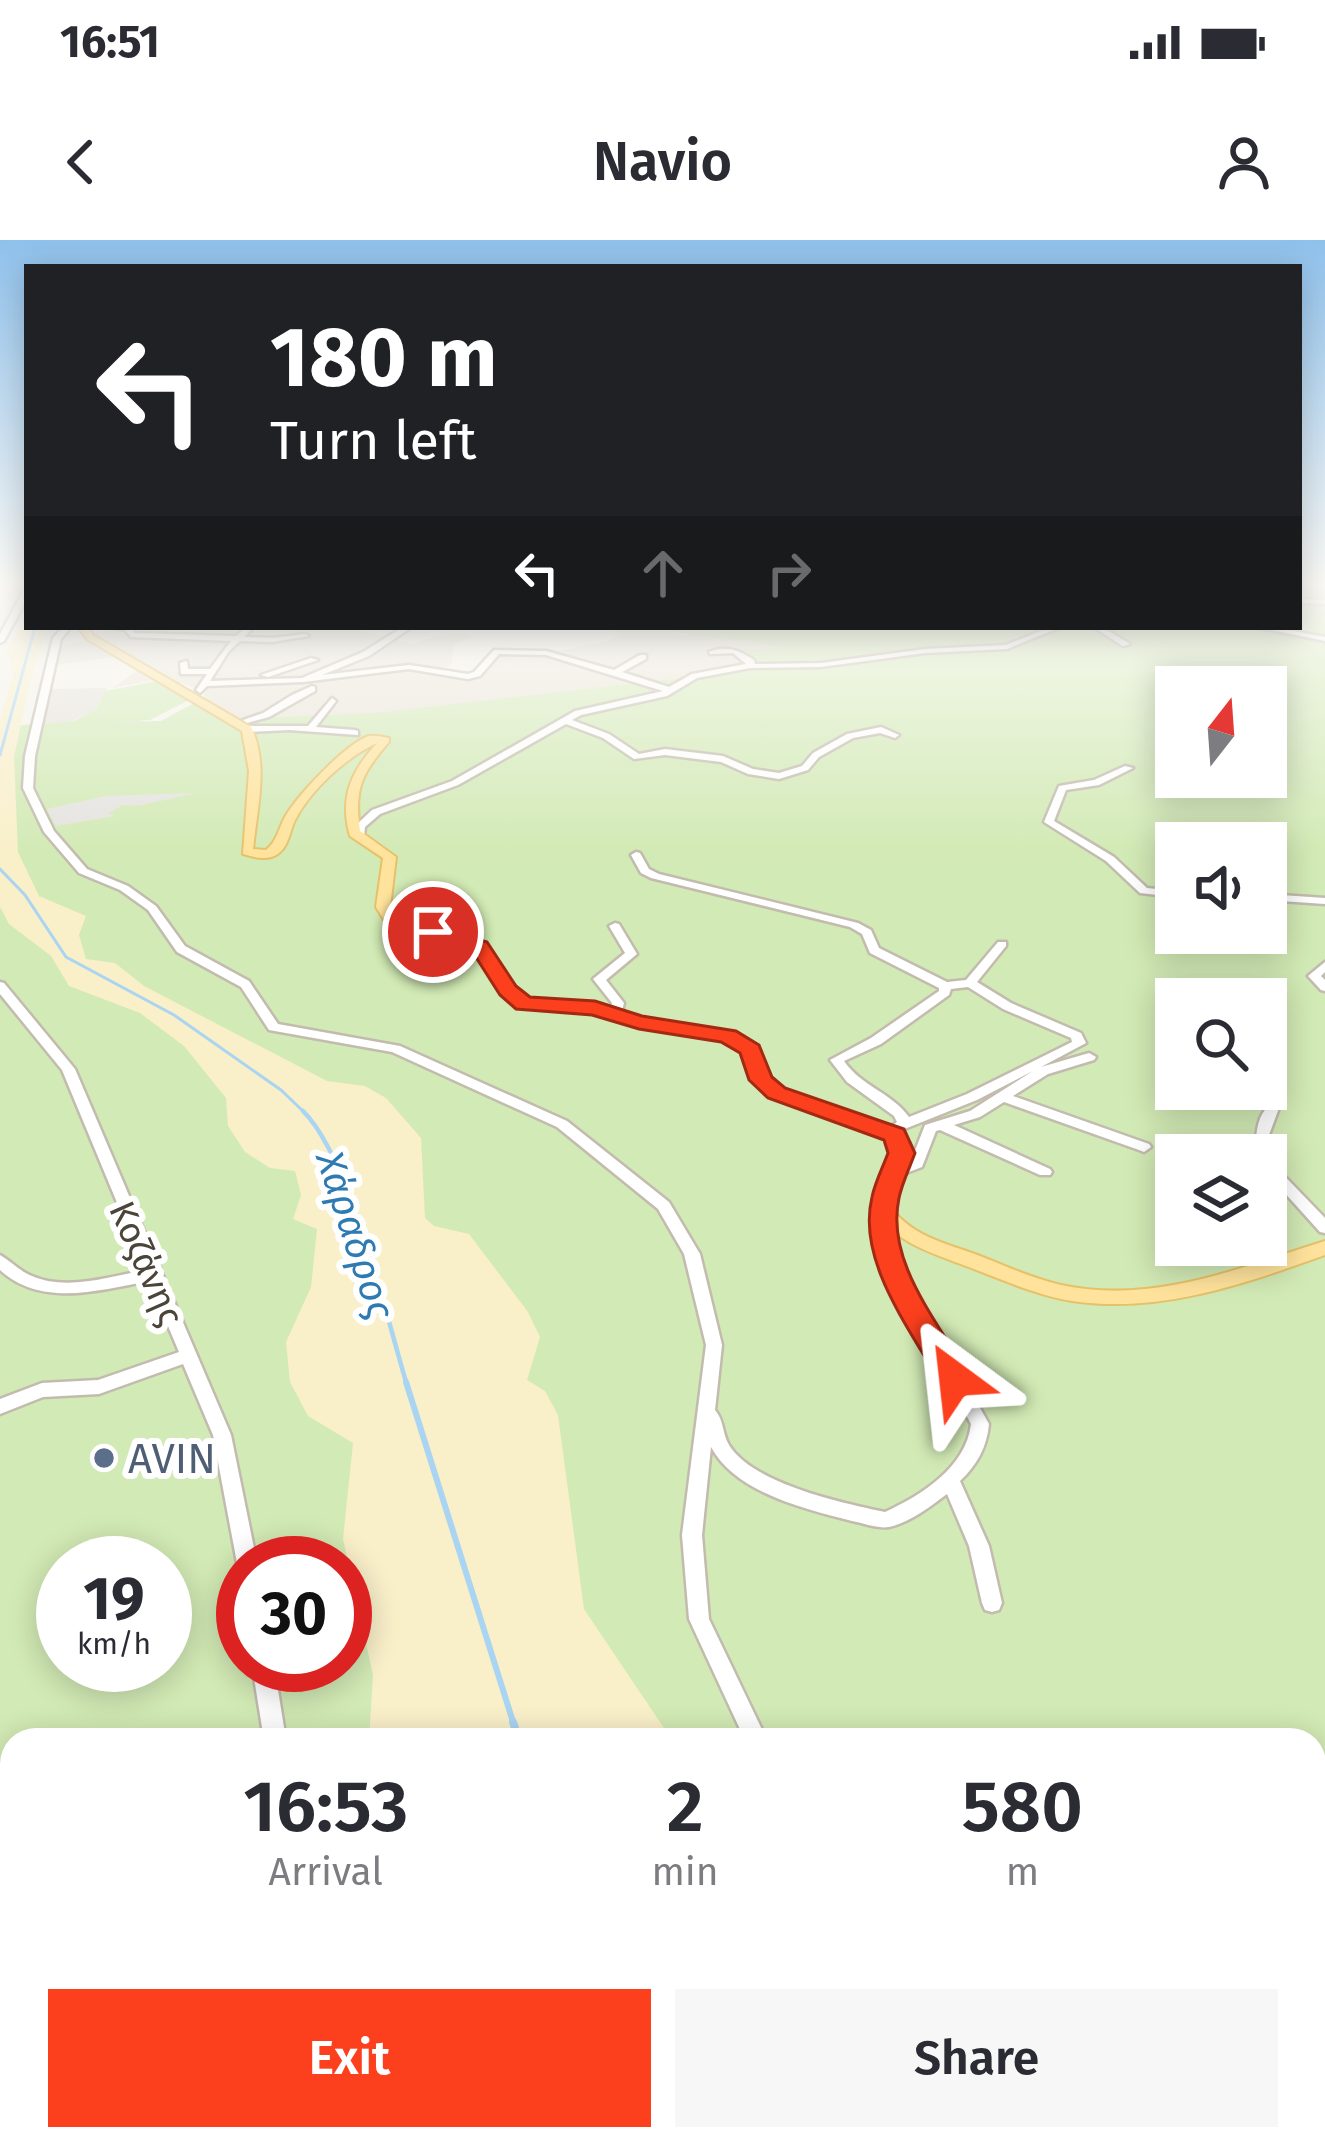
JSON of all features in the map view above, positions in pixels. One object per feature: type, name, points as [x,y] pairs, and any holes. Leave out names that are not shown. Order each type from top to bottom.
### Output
[{"type":"main road","points":[[158,676],[205,682],[243,725],[257,754],[249,794],[247,851],[265,854],[276,850],[289,819],[322,776],[379,738],[385,741],[357,769],[352,826],[390,857],[383,907],[389,917],[480,946],[508,991],[524,1004],[585,1007],[737,1040],[750,1050],[761,1080],[777,1093],[897,1127],[896,1172],[884,1201],[888,1218],[924,1242],[1074,1294],[1125,1296],[1218,1283],[1325,1248]]},
{"type":"street","points":[[49,676],[30,757],[28,788],[49,832],[83,871],[124,888],[152,908],[181,950],[245,984],[274,1027],[395,1049],[562,1124],[664,1206],[692,1254],[714,1346],[692,1535],[699,1618],[750,1728]]},
{"type":"street","points":[[196,676],[205,682],[335,676]]},
{"type":"street","points":[[205,682],[209,676]]},
{"type":"street","points":[[205,682],[257,676]]},
{"type":"street","points":[[303,680],[312,676]]},
{"type":"street","points":[[624,676],[672,691]]},
{"type":"street","points":[[359,836],[360,826],[376,812],[459,781],[565,719],[593,707],[672,691],[700,676]]},
{"type":"street","points":[[243,725],[270,717],[298,694],[312,689]]},
{"type":"street","points":[[310,729],[332,701]]},
{"type":"street","points":[[565,719],[606,736],[637,758],[661,752],[684,754],[779,776],[805,768],[816,754],[850,736],[881,730],[895,735]]},
{"type":"street","points":[[243,725],[355,733]]},
{"type":"street","points":[[1127,768],[1096,783],[1062,788],[1049,822],[1110,859],[1144,891],[1155,892]]},
{"type":"street","points":[[637,855],[645,871],[655,876],[854,925],[868,932],[874,950],[945,986],[970,982],[1002,944]]},
{"type":"street","points":[[1287,899],[1325,902]]},
{"type":"street","points":[[615,1015],[618,1004],[599,979],[631,954],[616,926]]},
{"type":"street","points":[[1325,966],[1314,976],[1325,987]]},
{"type":"street","points":[[897,1127],[972,1097],[1079,1043],[1076,1036],[1007,1006],[970,982]]},
{"type":"street","name":"Κοζάνης","points":[[0,986],[68,1069],[225,1446],[242,1536]]},
{"type":"street","points":[[897,1127],[901,1112],[846,1076],[836,1060],[884,1036],[944,992],[945,986]]},
{"type":"street","points":[[896,1172],[917,1164],[926,1134],[941,1125],[975,1114],[1043,1071],[1089,1057]]},
{"type":"street","points":[[1003,1097],[1144,1147]]},
{"type":"street","points":[[941,1125],[1045,1172]]},
{"type":"street","points":[[1287,1184],[1325,1228]]},
{"type":"street","points":[[710,1406],[719,1446],[735,1465],[804,1498],[886,1520],[951,1482],[981,1437],[980,1424],[911,1300],[894,1280],[886,1248],[888,1218]]},
{"type":"street","points":[[0,1261],[16,1280],[41,1288],[152,1275]]},
{"type":"street","points":[[0,1407],[42,1390],[99,1387],[189,1355]]},
{"type":"street","points":[[951,1482],[979,1546],[992,1603]]},
{"type":"street","points":[[267,1692],[273,1728]]},
{"type":"shaded area","points":[[129,676],[812,676],[851,690],[245,721],[204,699],[204,691],[165,678],[112,688]]},
{"type":"shaded area","points":[[107,688],[96,710],[60,726],[142,718],[127,754],[44,728],[50,689]]},
{"type":"shaded area","points":[[196,793],[123,805],[109,813],[114,816],[56,826],[47,809],[106,796]]},
{"type":"green space","points":[[698,676],[1155,676],[1155,798],[1287,798],[1287,676],[1325,676],[1325,1728],[0,1728],[0,727],[73,721],[96,710],[105,691],[158,681],[191,699],[150,720],[113,722],[161,721],[196,702],[226,719],[377,713]]},
{"type":"sand","points":[[13,676],[31,676],[14,757],[18,852],[39,896],[86,916],[79,935],[86,959],[115,963],[144,986],[327,1081],[365,1086],[386,1098],[421,1138],[425,1218],[434,1226],[469,1234],[528,1312],[540,1337],[527,1380],[545,1391],[558,1415],[584,1609],[664,1728],[370,1728],[372,1536],[343,1536],[353,1443],[308,1416],[290,1382],[286,1342],[311,1287],[317,1229],[293,1219],[301,1195],[295,1171],[270,1168],[245,1152],[228,1126],[226,1098],[184,1046],[140,1013],[69,986],[51,956],[9,924],[0,907],[0,719]]},
{"type":"waterway","name":"Χάραδρος","points":[[0,755],[22,676]]},
{"type":"waterway","name":"Χάραδρος","points":[[0,869],[25,895],[66,957],[174,1015],[281,1090],[303,1111]]},
{"type":"waterway","name":"Χάραδρος","points":[[303,1111],[320,1133],[351,1200],[407,1385]]},
{"type":"waterway","name":"Χάραδρος","points":[[406,1382],[514,1725]]},
{"type":"place","name":"AVIN","points":[[104,1458]]},
{"type":"route","points":[[433,932],[480,946],[508,991],[524,1004],[595,1008],[639,1022],[728,1036],[745,1044],[761,1080],[777,1093],[895,1135],[902,1153],[884,1201],[886,1248],[894,1280],[911,1300],[955,1379]]}]
